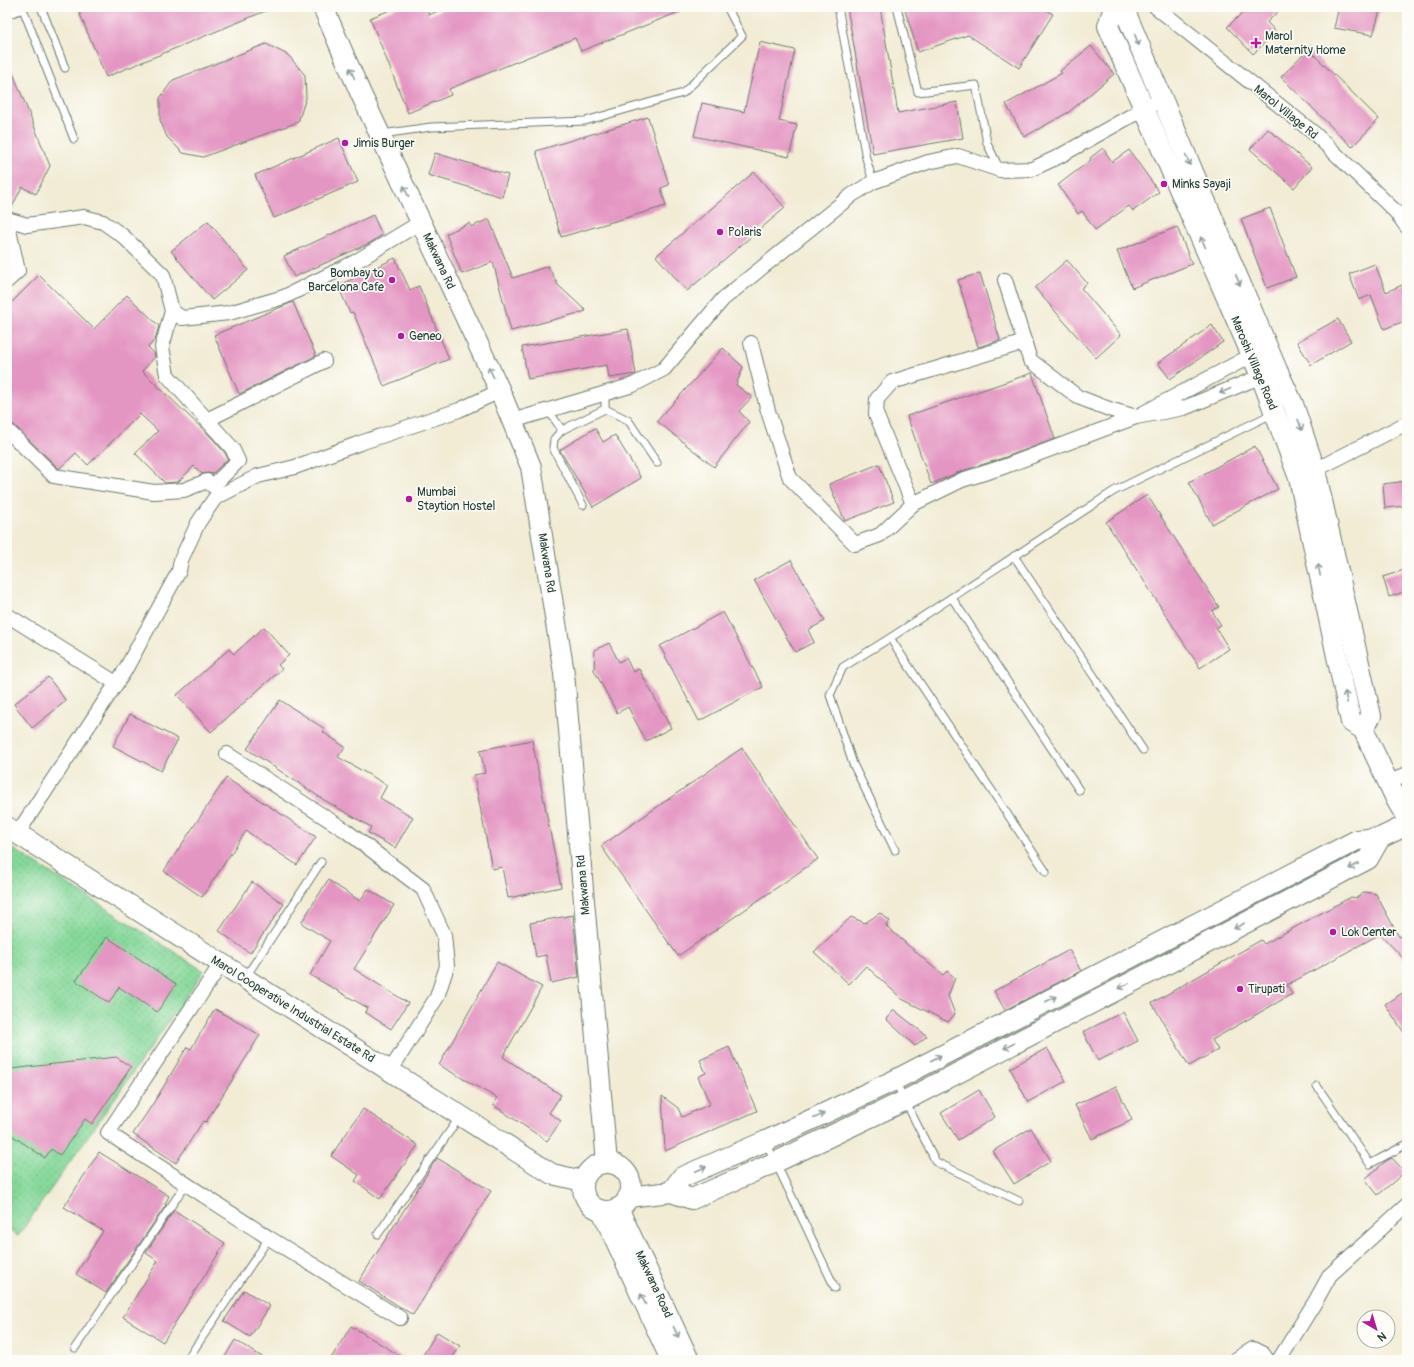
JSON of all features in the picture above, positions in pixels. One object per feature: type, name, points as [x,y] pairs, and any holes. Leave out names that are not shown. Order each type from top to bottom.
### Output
[{"type":"street","name":"Makwana Rd","points":[[323,7],[380,134],[500,391],[531,467],[564,673],[608,1163]]},
{"type":"street","name":"Maroshi Village Road","points":[[1114,7],[1108,26],[1144,109],[1260,351]]},
{"type":"street","name":"Maroshi Village Road","points":[[1118,7],[1127,16],[1162,99],[1269,373],[1284,408],[1315,470],[1371,716],[1363,729]]},
{"type":"street","name":"Marol Village Rd","points":[[1156,7],[1315,134],[1396,212],[1407,227]]},
{"type":"street","points":[[512,421],[633,385],[664,368],[723,299],[852,195],[873,182],[928,162],[958,156],[1000,170],[1032,169],[1058,157],[1162,99]]},
{"type":"street","points":[[7,281],[18,271],[7,220],[27,225],[84,217],[103,222],[123,236],[163,275],[172,311],[162,347],[167,375],[232,448],[238,461],[213,486],[207,481],[184,490],[154,492],[54,476],[7,430]]},
{"type":"street","points":[[172,311],[182,318],[228,313],[284,297],[355,262],[421,222]]},
{"type":"street","points":[[1005,280],[1030,360],[1078,397],[1109,409],[1136,417],[1184,408],[1269,373]]},
{"type":"street","points":[[913,504],[876,414],[877,399],[892,382],[1025,342]]},
{"type":"street","points":[[751,343],[768,411],[790,478],[855,544],[880,535],[913,504],[962,480],[1003,467],[1136,417],[1260,351]]},
{"type":"street","points":[[207,420],[324,361]]},
{"type":"street","points":[[12,830],[124,672],[179,570],[180,560],[198,523],[215,498],[258,476],[295,467],[360,442],[459,410],[500,391]]},
{"type":"street","name":"Maroshi Village Road","points":[[1284,408],[1351,722],[1363,729],[1407,818]]},
{"type":"street","points":[[1315,470],[1407,423]]},
{"type":"street","points":[[7,614],[116,683]]},
{"type":"street","points":[[227,754],[345,830],[423,889],[444,935],[447,966],[437,997],[390,1071]]},
{"type":"street","points":[[1389,783],[1407,774]]},
{"type":"street","points":[[671,1192],[682,1177],[766,1141],[895,1080],[1357,840],[1380,838],[1407,825]]},
{"type":"street","name":"Marol Cooperative Industrial Estate Rd","points":[[12,830],[552,1174],[583,1181]]},
{"type":"street","points":[[616,1205],[631,1192],[631,1182],[627,1173],[612,1163],[602,1163],[593,1167],[583,1181],[583,1192],[586,1200],[593,1207],[616,1205],[671,1192],[692,1198],[776,1162],[906,1100],[1368,859],[1380,838]]},
{"type":"street","points":[[221,964],[108,1133],[269,1238],[400,1318]]},
{"type":"street","name":"Makwana Road","points":[[616,1205],[679,1357]]},
{"type":"street","points":[[1279,1360],[1315,1302],[1330,1274],[1407,1205]]},
{"type":"street","points":[[1235,1360],[1253,1349],[1263,1354],[1267,1360]]},
{"type":"lane","points":[[41,7],[65,68]]},
{"type":"lane","points":[[380,134],[431,127],[585,121],[683,93],[742,36],[728,7]]},
{"type":"lane","points":[[838,7],[866,158],[873,182]]},
{"type":"lane","points":[[897,7],[918,92],[976,85],[987,143],[1000,170]]},
{"type":"lane","points":[[7,15],[27,8],[74,139]]},
{"type":"lane","points":[[605,394],[606,409]]},
{"type":"lane","points":[[895,850],[853,764],[830,695],[843,667],[952,598],[1114,491],[1284,408]]},
{"type":"lane","points":[[584,505],[553,448],[554,439],[562,430],[606,409]]},
{"type":"lane","points":[[606,409],[628,420],[657,463]]},
{"type":"lane","points":[[548,410],[562,430]]},
{"type":"lane","points":[[1014,556],[1143,750]]},
{"type":"lane","points":[[952,598],[1079,790]]},
{"type":"lane","points":[[890,638],[1046,872]]},
{"type":"lane","points":[[244,979],[320,862]]},
{"type":"lane","points":[[895,1080],[936,1162],[1019,1200]]},
{"type":"lane","points":[[1317,1086],[1370,1164],[1407,1144]]},
{"type":"lane","points":[[378,1234],[461,1116]]},
{"type":"lane","points":[[766,1141],[835,1288]]},
{"type":"lane","points":[[75,1348],[186,1184]]},
{"type":"lane","points":[[187,1360],[269,1238]]},
{"type":"green space","points":[[7,845],[204,971],[18,1236],[7,1228]]},
{"type":"building","points":[[77,7],[275,7],[106,77]]},
{"type":"building","points":[[398,7],[426,7],[429,15],[447,7],[689,8],[581,51],[575,38],[449,89],[451,95],[408,113],[370,18]]},
{"type":"building","points":[[847,7],[880,7],[898,113],[957,102],[963,138],[873,154]]},
{"type":"building","points":[[904,7],[1041,7],[1053,14],[1019,68],[968,35],[918,52]]},
{"type":"building","points":[[1249,7],[1283,7],[1267,22],[1276,32],[1253,54],[1227,27]]},
{"type":"building","points":[[1339,7],[1381,7],[1373,35],[1334,28]]},
{"type":"building","points":[[760,42],[795,50],[779,121],[797,125],[789,157],[694,136],[702,103],[744,112]]},
{"type":"building","points":[[266,44],[288,55],[305,75],[306,98],[298,122],[203,157],[183,153],[167,137],[160,120],[160,98],[173,80]]},
{"type":"building","points":[[1091,46],[1114,74],[1069,112],[1024,137],[1006,104],[1062,73],[1060,71]]},
{"type":"building","points":[[1308,49],[1379,119],[1352,147],[1281,77]]},
{"type":"building","points":[[7,58],[50,166],[36,194],[22,187],[10,211],[7,211]]},
{"type":"building","points":[[648,117],[669,185],[661,188],[666,206],[561,237],[536,151]]},
{"type":"building","points":[[1268,129],[1312,167],[1294,188],[1250,149]]},
{"type":"building","points":[[339,138],[358,182],[274,218],[255,175]]},
{"type":"building","points":[[1103,148],[1112,162],[1129,150],[1159,192],[1133,211],[1129,206],[1095,230],[1082,211],[1078,214],[1058,185],[1091,160],[1090,158]]},
{"type":"building","points":[[435,153],[508,175],[502,197],[428,175]]},
{"type":"building","name":"Polaris","points":[[754,172],[785,208],[687,291],[656,256]]},
{"type":"building","points":[[1270,208],[1296,277],[1267,288],[1241,219]]},
{"type":"building","points":[[373,215],[382,235],[370,243],[294,277],[284,256]]},
{"type":"building","points":[[489,219],[513,278],[548,266],[558,285],[586,311],[511,331],[493,262],[462,274],[446,234],[469,223],[471,227]]},
{"type":"building","points":[[208,221],[248,270],[212,300],[171,251]]},
{"type":"building","points":[[1177,227],[1192,264],[1132,288],[1117,251]]},
{"type":"building","name":"Geneo","points":[[395,258],[410,290],[419,286],[449,359],[384,386],[353,312],[350,313],[338,286]]},
{"type":"building","points":[[1067,260],[1087,283],[1081,288],[1121,335],[1096,358],[1035,288]]},
{"type":"building","points":[[1375,264],[1386,292],[1407,283],[1407,320],[1384,329],[1371,295],[1359,300],[1349,274]]},
{"type":"building","points":[[980,273],[1000,340],[978,347],[958,280]]},
{"type":"building","points":[[39,275],[94,329],[127,295],[159,326],[155,340],[148,347],[154,353],[155,357],[142,371],[212,438],[225,453],[228,459],[212,474],[202,474],[194,466],[178,482],[165,483],[135,453],[158,431],[140,414],[88,465],[76,453],[60,468],[58,468],[13,424],[7,422],[7,307]]},
{"type":"building","points":[[293,302],[316,356],[239,394],[214,335]]},
{"type":"building","points":[[1338,319],[1351,341],[1311,365],[1297,342]]},
{"type":"building","points":[[1212,325],[1223,342],[1170,379],[1158,363]]},
{"type":"building","points":[[628,329],[636,374],[609,378],[607,365],[528,379],[522,347]]},
{"type":"building","points":[[723,348],[743,367],[736,385],[752,397],[739,411],[749,422],[714,467],[657,421]]},
{"type":"building","points":[[1032,373],[1055,439],[959,472],[931,484],[907,416]]},
{"type":"building","points":[[595,428],[603,442],[615,435],[641,478],[593,507],[560,450]]},
{"type":"building","points":[[1255,446],[1278,489],[1212,524],[1189,482]]},
{"type":"building","points":[[879,464],[894,502],[845,521],[829,484]]},
{"type":"building","points":[[1407,481],[1407,506],[1385,508],[1383,484]]},
{"type":"building","points":[[1147,495],[1219,607],[1212,611],[1221,625],[1216,628],[1229,649],[1200,668],[1106,522]]},
{"type":"building","points":[[791,560],[825,621],[808,630],[814,642],[795,652],[754,580]]},
{"type":"building","points":[[1407,569],[1407,591],[1389,597],[1383,577]]},
{"type":"building","points":[[723,612],[763,687],[699,721],[660,646]]},
{"type":"building","points":[[264,627],[289,655],[278,665],[282,669],[211,732],[177,695],[229,649],[234,654]]},
{"type":"building","points":[[609,643],[619,662],[626,658],[633,672],[639,669],[671,728],[646,741],[628,707],[617,713],[594,670],[595,650]]},
{"type":"building","points":[[48,677],[66,701],[32,728],[14,704]]},
{"type":"building","points":[[280,700],[325,729],[323,732],[345,747],[338,757],[387,785],[380,798],[413,817],[395,848],[368,833],[371,827],[324,800],[247,749]]},
{"type":"building","points":[[130,714],[178,739],[161,771],[113,746]]},
{"type":"building","points":[[532,740],[561,887],[508,898],[502,867],[492,869],[474,775],[485,773],[480,750]]},
{"type":"building","points":[[742,748],[818,859],[678,956],[601,846]]},
{"type":"building","points":[[226,778],[316,837],[297,865],[246,831],[202,897],[164,871]]},
{"type":"building","points":[[328,880],[360,901],[368,889],[394,905],[354,969],[408,1003],[391,1029],[365,1012],[368,1008],[310,975],[330,941],[301,923]]},
{"type":"building","points":[[252,882],[284,904],[250,953],[219,931]]},
{"type":"building","points":[[1365,892],[1376,894],[1399,937],[1407,930],[1407,962],[1380,934],[1287,985],[1292,994],[1212,1040],[1218,1050],[1189,1066],[1152,1003],[1261,940],[1264,944],[1351,897],[1356,898]]},
{"type":"building","points":[[880,913],[890,921],[886,926],[933,967],[943,975],[947,971],[955,978],[948,996],[955,1014],[948,1022],[902,999],[866,966],[849,984],[814,952],[851,917],[865,923]]},
{"type":"building","points":[[573,915],[579,977],[551,983],[546,955],[536,957],[530,923]]},
{"type":"building","points":[[107,937],[176,984],[157,1012],[119,987],[109,1003],[76,981]]},
{"type":"building","points":[[1069,950],[1081,971],[1005,1010],[994,991]]},
{"type":"building","points":[[497,962],[542,987],[503,1057],[561,1095],[549,1113],[561,1121],[547,1141],[493,1105],[497,1098],[439,1065]]},
{"type":"building","points":[[1407,990],[1407,1037],[1385,1004]]},
{"type":"building","points":[[215,1009],[260,1035],[206,1122],[203,1121],[176,1163],[133,1134],[158,1096],[187,1047],[191,1049]]},
{"type":"building","points":[[894,1010],[927,1036],[915,1046],[886,1019]]},
{"type":"building","points":[[1123,1012],[1138,1041],[1098,1061],[1083,1032]]},
{"type":"building","points":[[729,1047],[757,1111],[665,1151],[662,1096],[678,1108],[682,1117],[710,1104],[698,1077],[706,1073],[700,1060]]},
{"type":"building","points":[[1047,1048],[1066,1081],[1028,1102],[1010,1068]]},
{"type":"building","points":[[116,1057],[131,1067],[92,1124],[85,1119],[60,1155],[51,1149],[45,1158],[7,1132],[7,1075],[11,1069]]},
{"type":"building","points":[[1116,1086],[1132,1120],[1092,1139],[1075,1105]]},
{"type":"building","points":[[979,1090],[995,1117],[958,1140],[941,1113]]},
{"type":"building","points":[[363,1109],[418,1145],[380,1199],[355,1181],[359,1175],[331,1156]]},
{"type":"building","points":[[1031,1128],[1051,1161],[1014,1184],[993,1151]]},
{"type":"building","points":[[99,1152],[169,1196],[165,1204],[166,1205],[106,1293],[76,1274],[103,1231],[64,1207]]},
{"type":"building","points":[[437,1158],[491,1191],[413,1315],[359,1281]]},
{"type":"building","points":[[1392,1158],[1405,1172],[1378,1195],[1365,1179],[1386,1161]]},
{"type":"building","points":[[174,1210],[225,1243],[163,1342],[123,1317],[158,1261],[146,1253]]},
{"type":"building","points":[[244,1290],[270,1306],[250,1337],[224,1321]]},
{"type":"building","points":[[351,1326],[407,1360],[330,1360]]},
{"type":"building","points":[[437,1332],[460,1346],[451,1360],[420,1360]]},
{"type":"building","points":[[235,1340],[267,1360],[223,1360]]},
{"type":"place","name":"Marol Maternity Home","points":[[1256,43]]},
{"type":"place","name":"Jimis Burger","points":[[345,143]]},
{"type":"place","name":"Minks Sayaji","points":[[1164,184]]},
{"type":"place","name":"Polaris","points":[[720,232]]},
{"type":"place","name":"Bombay to Barcelona Cafe","points":[[392,280]]},
{"type":"place","name":"Geneo","points":[[401,336]]},
{"type":"place","name":"Mumbai Staytion Hostel","points":[[409,499]]},
{"type":"place","name":"Lok Center","points":[[1333,932]]},
{"type":"place","name":"Tirupati","points":[[1240,989]]}]
